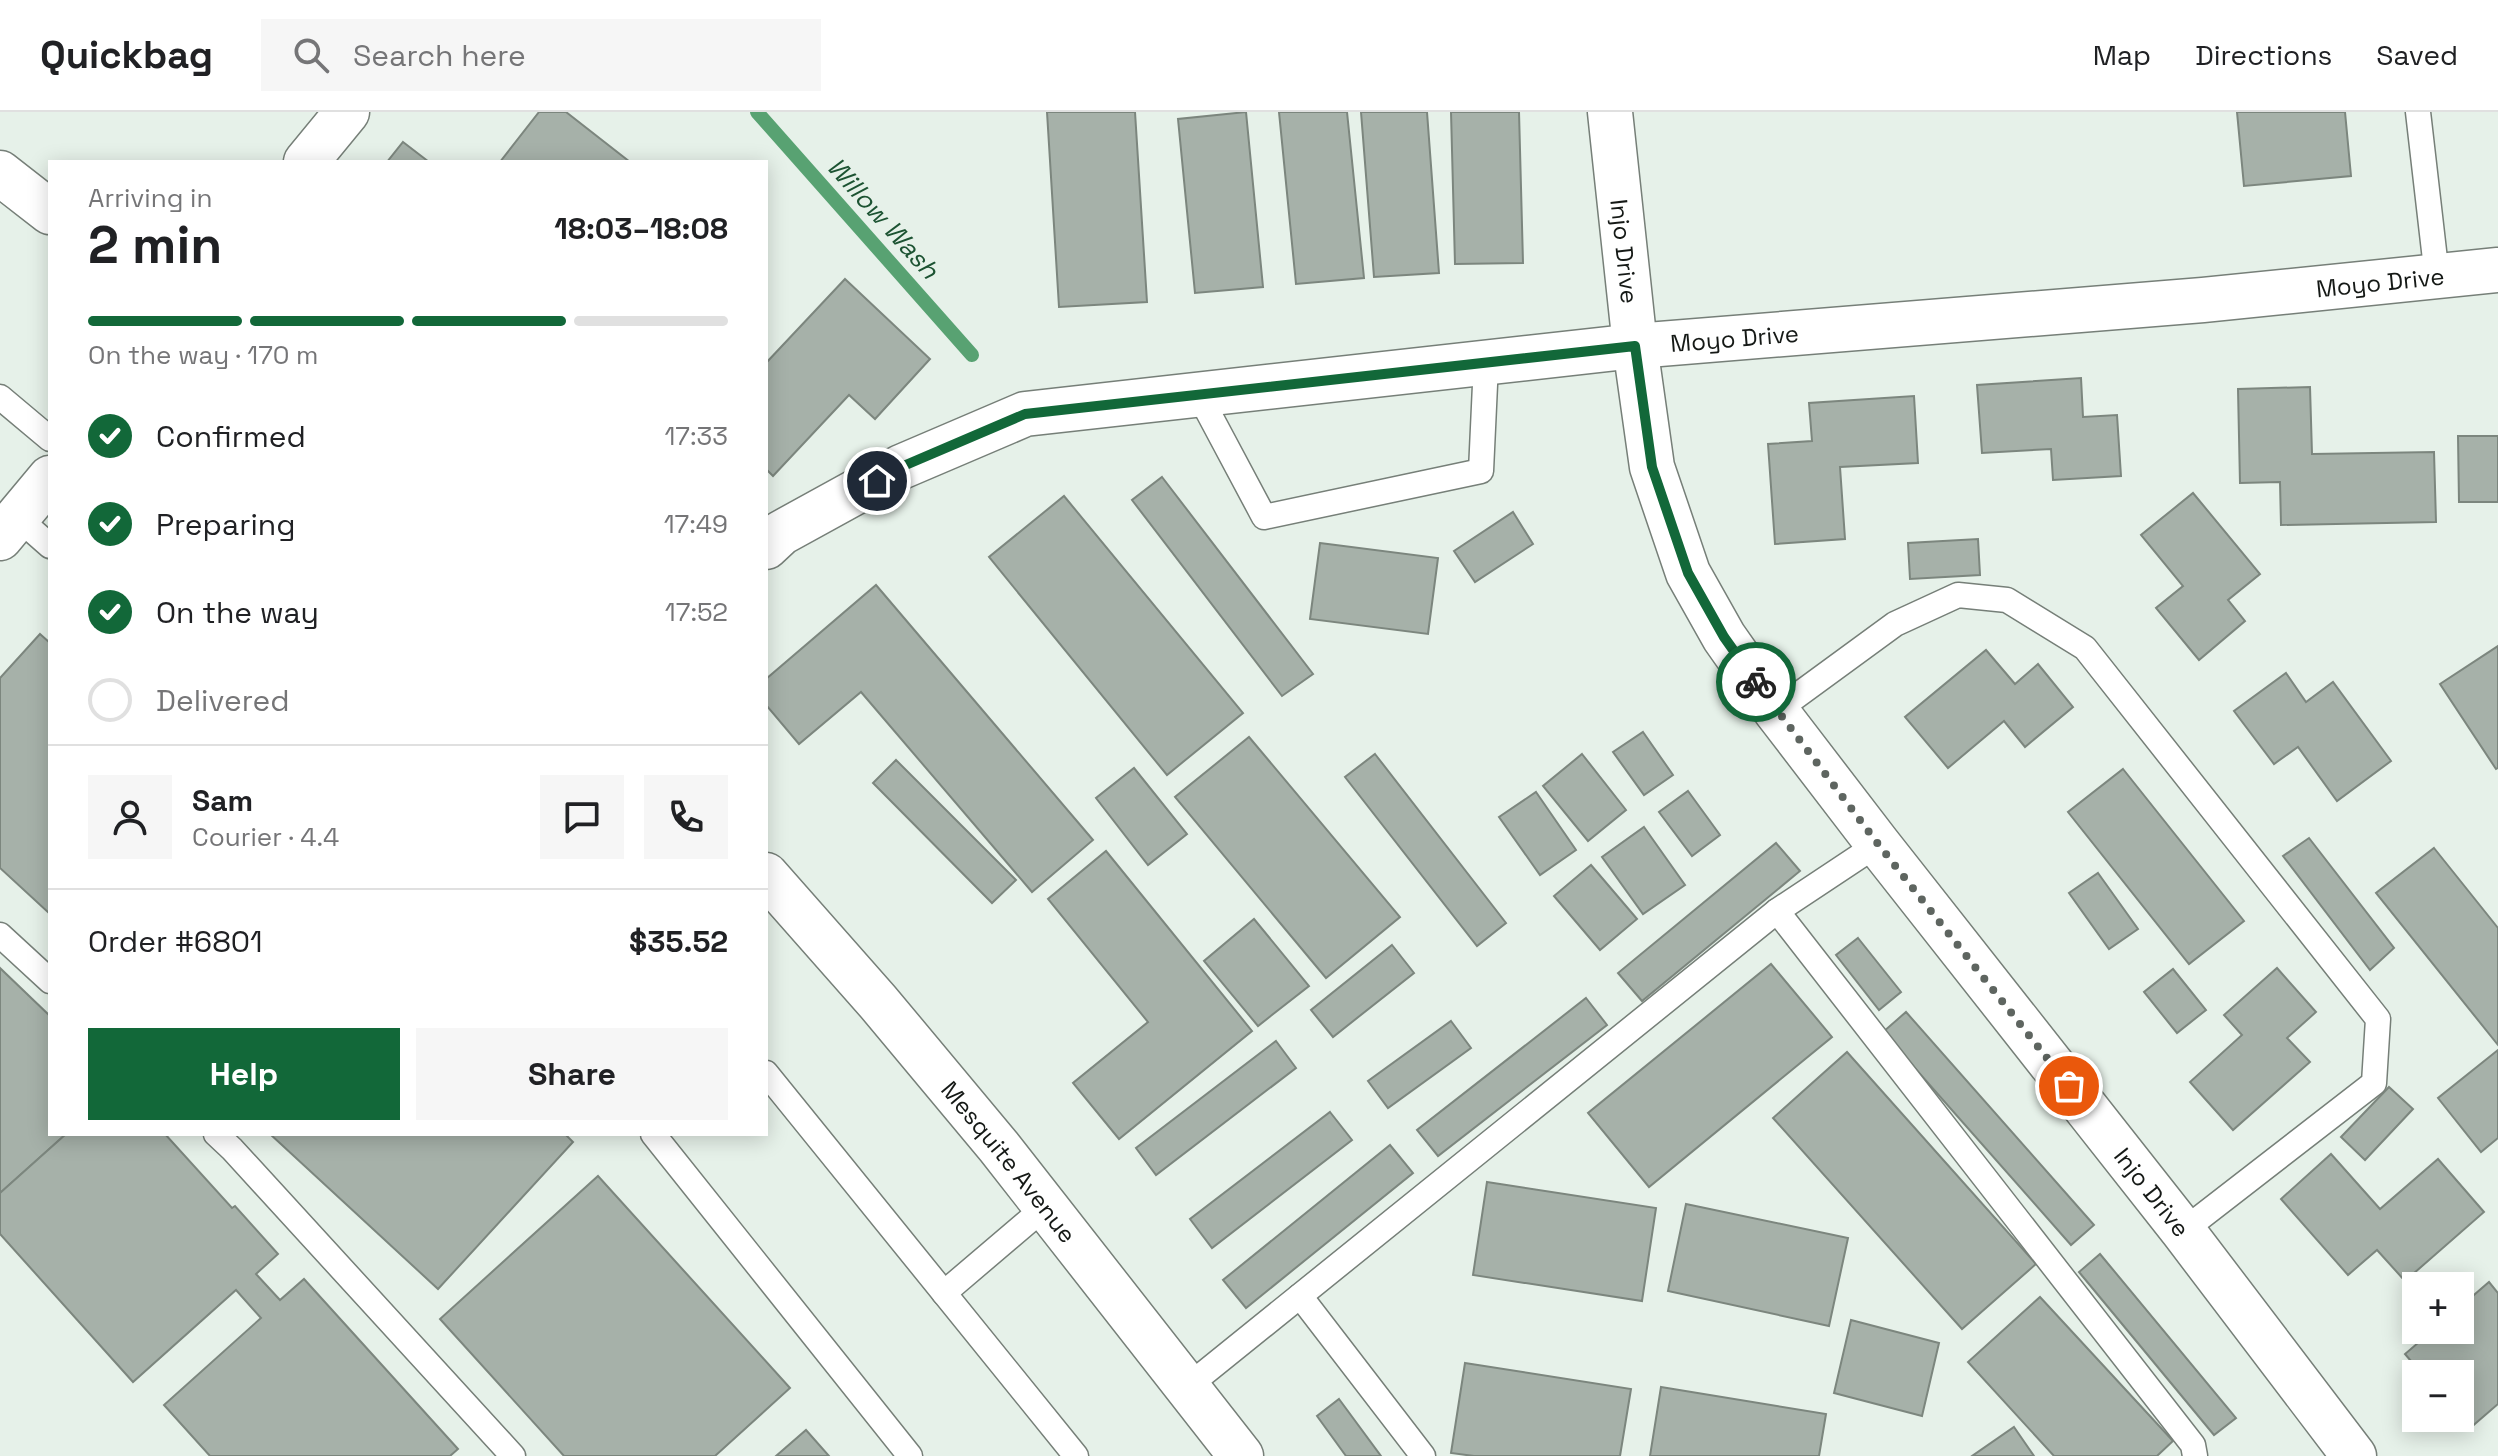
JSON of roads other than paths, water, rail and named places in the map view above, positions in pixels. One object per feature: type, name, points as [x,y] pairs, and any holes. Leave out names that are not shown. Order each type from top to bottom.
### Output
[{"type":"street","points":[[308,160],[347,112]]},
{"type":"street","name":"Injo Drive","points":[[1610,112],[1635,346],[1652,467],[1688,573],[1724,637],[1776,711],[2183,1231],[2354,1456]]},
{"type":"street","points":[[0,173],[48,210]]},
{"type":"street","name":"Moyo Drive","points":[[768,545],[781,533],[901,467],[1025,414],[1635,346],[2188,302],[2498,270]]},
{"type":"street","points":[[9,528],[48,480]]},
{"type":"street","name":"Mesquite Avenue","points":[[768,877],[878,1002],[999,1147],[1241,1456]]},
{"type":"lane","points":[[2418,112],[2437,277]]},
{"type":"lane","points":[[1199,395],[1264,517],[1481,471],[1486,363]]},
{"type":"lane","points":[[0,397],[48,437]]},
{"type":"lane","points":[[9,528],[48,545]]},
{"type":"lane","points":[[1776,711],[1895,624],[1958,595],[2007,600],[2085,648],[2378,1019],[2374,1083],[2183,1231]]},
{"type":"lane","points":[[1187,1387],[1777,911],[1878,844]]},
{"type":"lane","points":[[1777,911],[2193,1445],[2195,1456]]},
{"type":"lane","points":[[0,935],[48,979]]},
{"type":"lane","points":[[768,1075],[1076,1456]]},
{"type":"lane","points":[[218,1136],[513,1456]]},
{"type":"lane","points":[[655,1136],[910,1456]]},
{"type":"lane","points":[[944,1293],[1045,1207]]},
{"type":"lane","points":[[1300,1296],[1423,1456]]},
{"type":"waterway","name":"Willow Wash","points":[[757,112],[972,355]]}]
